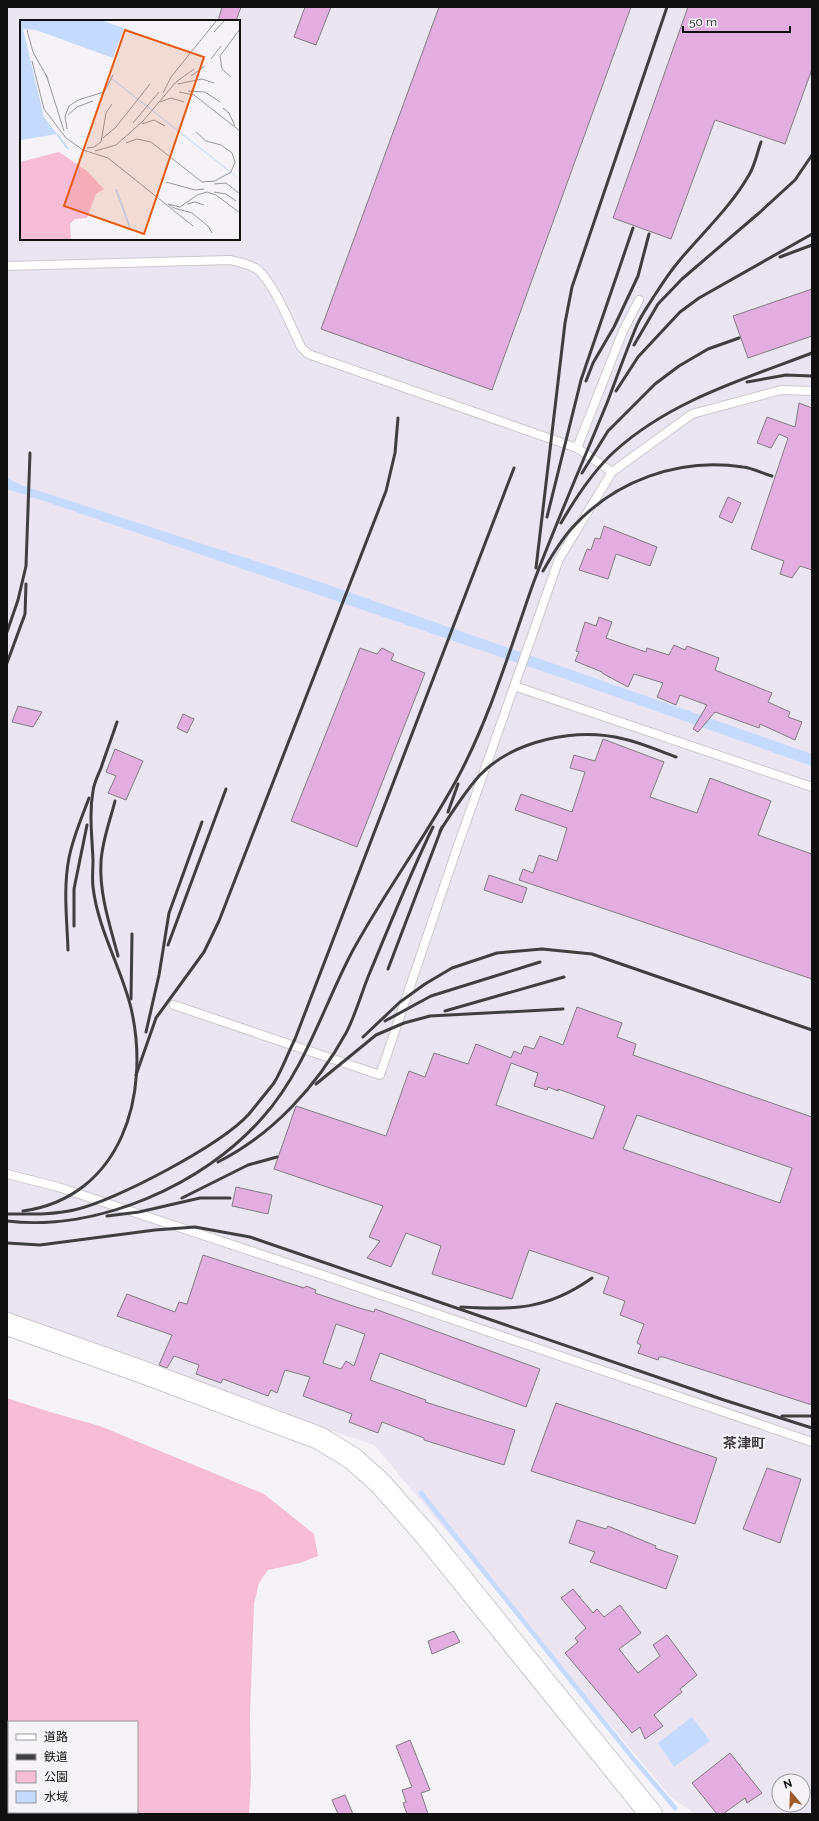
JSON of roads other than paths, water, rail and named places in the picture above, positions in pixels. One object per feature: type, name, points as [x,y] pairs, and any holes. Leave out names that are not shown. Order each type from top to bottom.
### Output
[{"type":"street","points":[[7,1324],[143,1372],[319,1438],[352,1458],[380,1483],[425,1534],[652,1814]]},
{"type":"lane","points":[[7,266],[230,260],[246,264],[256,269],[268,281],[301,347],[308,354],[577,448],[612,472]]},
{"type":"lane","points":[[577,448],[623,331],[639,300]]},
{"type":"lane","points":[[174,1005],[380,1075],[559,559],[612,472],[692,414],[781,390],[812,391]]},
{"type":"lane","points":[[514,686],[812,787]]},
{"type":"lane","points":[[7,1174],[58,1188],[307,1269],[812,1442]]},
{"type":"water","points":[[7,478],[21,485],[323,583],[812,754],[812,766],[568,680],[7,489]]},
{"type":"water","points":[[692,1717],[710,1741],[674,1767],[658,1743]]},
{"type":"waterway","points":[[421,1493],[631,1756],[675,1808]]},
{"type":"railway","points":[[536,568],[565,323],[572,287],[667,7]]},
{"type":"railway","points":[[7,1221],[41,1222],[77,1219],[112,1211],[147,1199],[180,1183],[211,1163],[239,1141],[263,1117],[278,1099],[302,1059],[352,952],[364,930],[445,801],[469,756],[499,683],[542,561],[639,322],[671,271],[725,209],[742,187],[753,167],[761,142]]},
{"type":"railway","points":[[634,345],[658,304],[682,279],[795,180],[812,155]]},
{"type":"railway","points":[[547,517],[581,380],[633,228]]},
{"type":"railway","points":[[586,381],[593,363],[614,327],[638,276],[649,234]]},
{"type":"railway","points":[[616,391],[638,357],[680,312],[699,298],[812,234]]},
{"type":"railway","points":[[780,257],[812,245]]},
{"type":"railway","points":[[582,473],[608,431],[655,384],[679,366],[708,349],[739,338]]},
{"type":"railway","points":[[561,523],[579,494],[599,467],[615,451],[659,418],[734,382],[812,353]]},
{"type":"railway","points":[[747,382],[786,375],[812,376]]},
{"type":"railway","points":[[136,1075],[156,1018],[204,952],[219,921],[386,491],[395,453],[398,418]]},
{"type":"railway","points":[[7,632],[18,600],[26,566],[30,453]]},
{"type":"railway","points":[[543,571],[564,538],[589,511],[607,497],[628,485],[649,476],[695,466],[719,465],[753,469],[772,476]]},
{"type":"railway","points":[[7,1214],[66,1212],[92,1205],[140,1184],[192,1156],[235,1127],[249,1114],[274,1083],[295,1039],[514,468]]},
{"type":"railway","points":[[7,663],[25,614],[26,584]]},
{"type":"railway","points":[[23,1211],[57,1202],[84,1185],[106,1163],[122,1136],[132,1106],[136,1074],[136,1041],[131,1008],[122,978],[100,918],[93,887],[91,817],[93,791],[117,722]]},
{"type":"railway","points":[[440,831],[463,796],[479,776],[509,753],[527,745],[566,736],[606,736],[624,739],[676,757]]},
{"type":"railway","points":[[448,812],[458,784]]},
{"type":"railway","points":[[168,945],[226,789]]},
{"type":"railway","points":[[68,950],[66,904],[67,869],[73,842],[89,798]]},
{"type":"railway","points":[[115,801],[103,846],[101,874],[103,897],[118,956]]},
{"type":"railway","points":[[146,1032],[159,975],[169,913],[202,822]]},
{"type":"railway","points":[[74,926],[74,889],[87,825]]},
{"type":"railway","points":[[218,1162],[238,1151],[275,1123],[307,1090],[334,1053],[352,1020],[391,920],[433,827]]},
{"type":"railway","points":[[388,969],[442,827]]},
{"type":"railway","points":[[131,999],[132,934]]},
{"type":"railway","points":[[363,1037],[400,1002],[425,984],[452,968],[497,953],[542,949],[592,954],[812,1030]]},
{"type":"railway","points":[[385,1021],[431,996],[540,962]]},
{"type":"railway","points":[[445,1011],[564,977]]},
{"type":"railway","points":[[316,1084],[376,1035],[404,1023],[430,1016],[563,1009]]},
{"type":"railway","points":[[182,1198],[248,1165],[277,1157]]},
{"type":"railway","points":[[107,1216],[139,1212],[200,1198],[230,1198]]},
{"type":"railway","points":[[7,1243],[40,1245],[155,1230],[195,1227],[250,1237],[724,1400],[812,1428]]},
{"type":"railway","points":[[461,1307],[514,1308],[530,1306],[545,1302],[576,1289],[592,1278]]},
{"type":"railway","points":[[782,1416],[812,1416]]},
{"type":"district","name":"茶津町","points":[[744,1443]]}]
